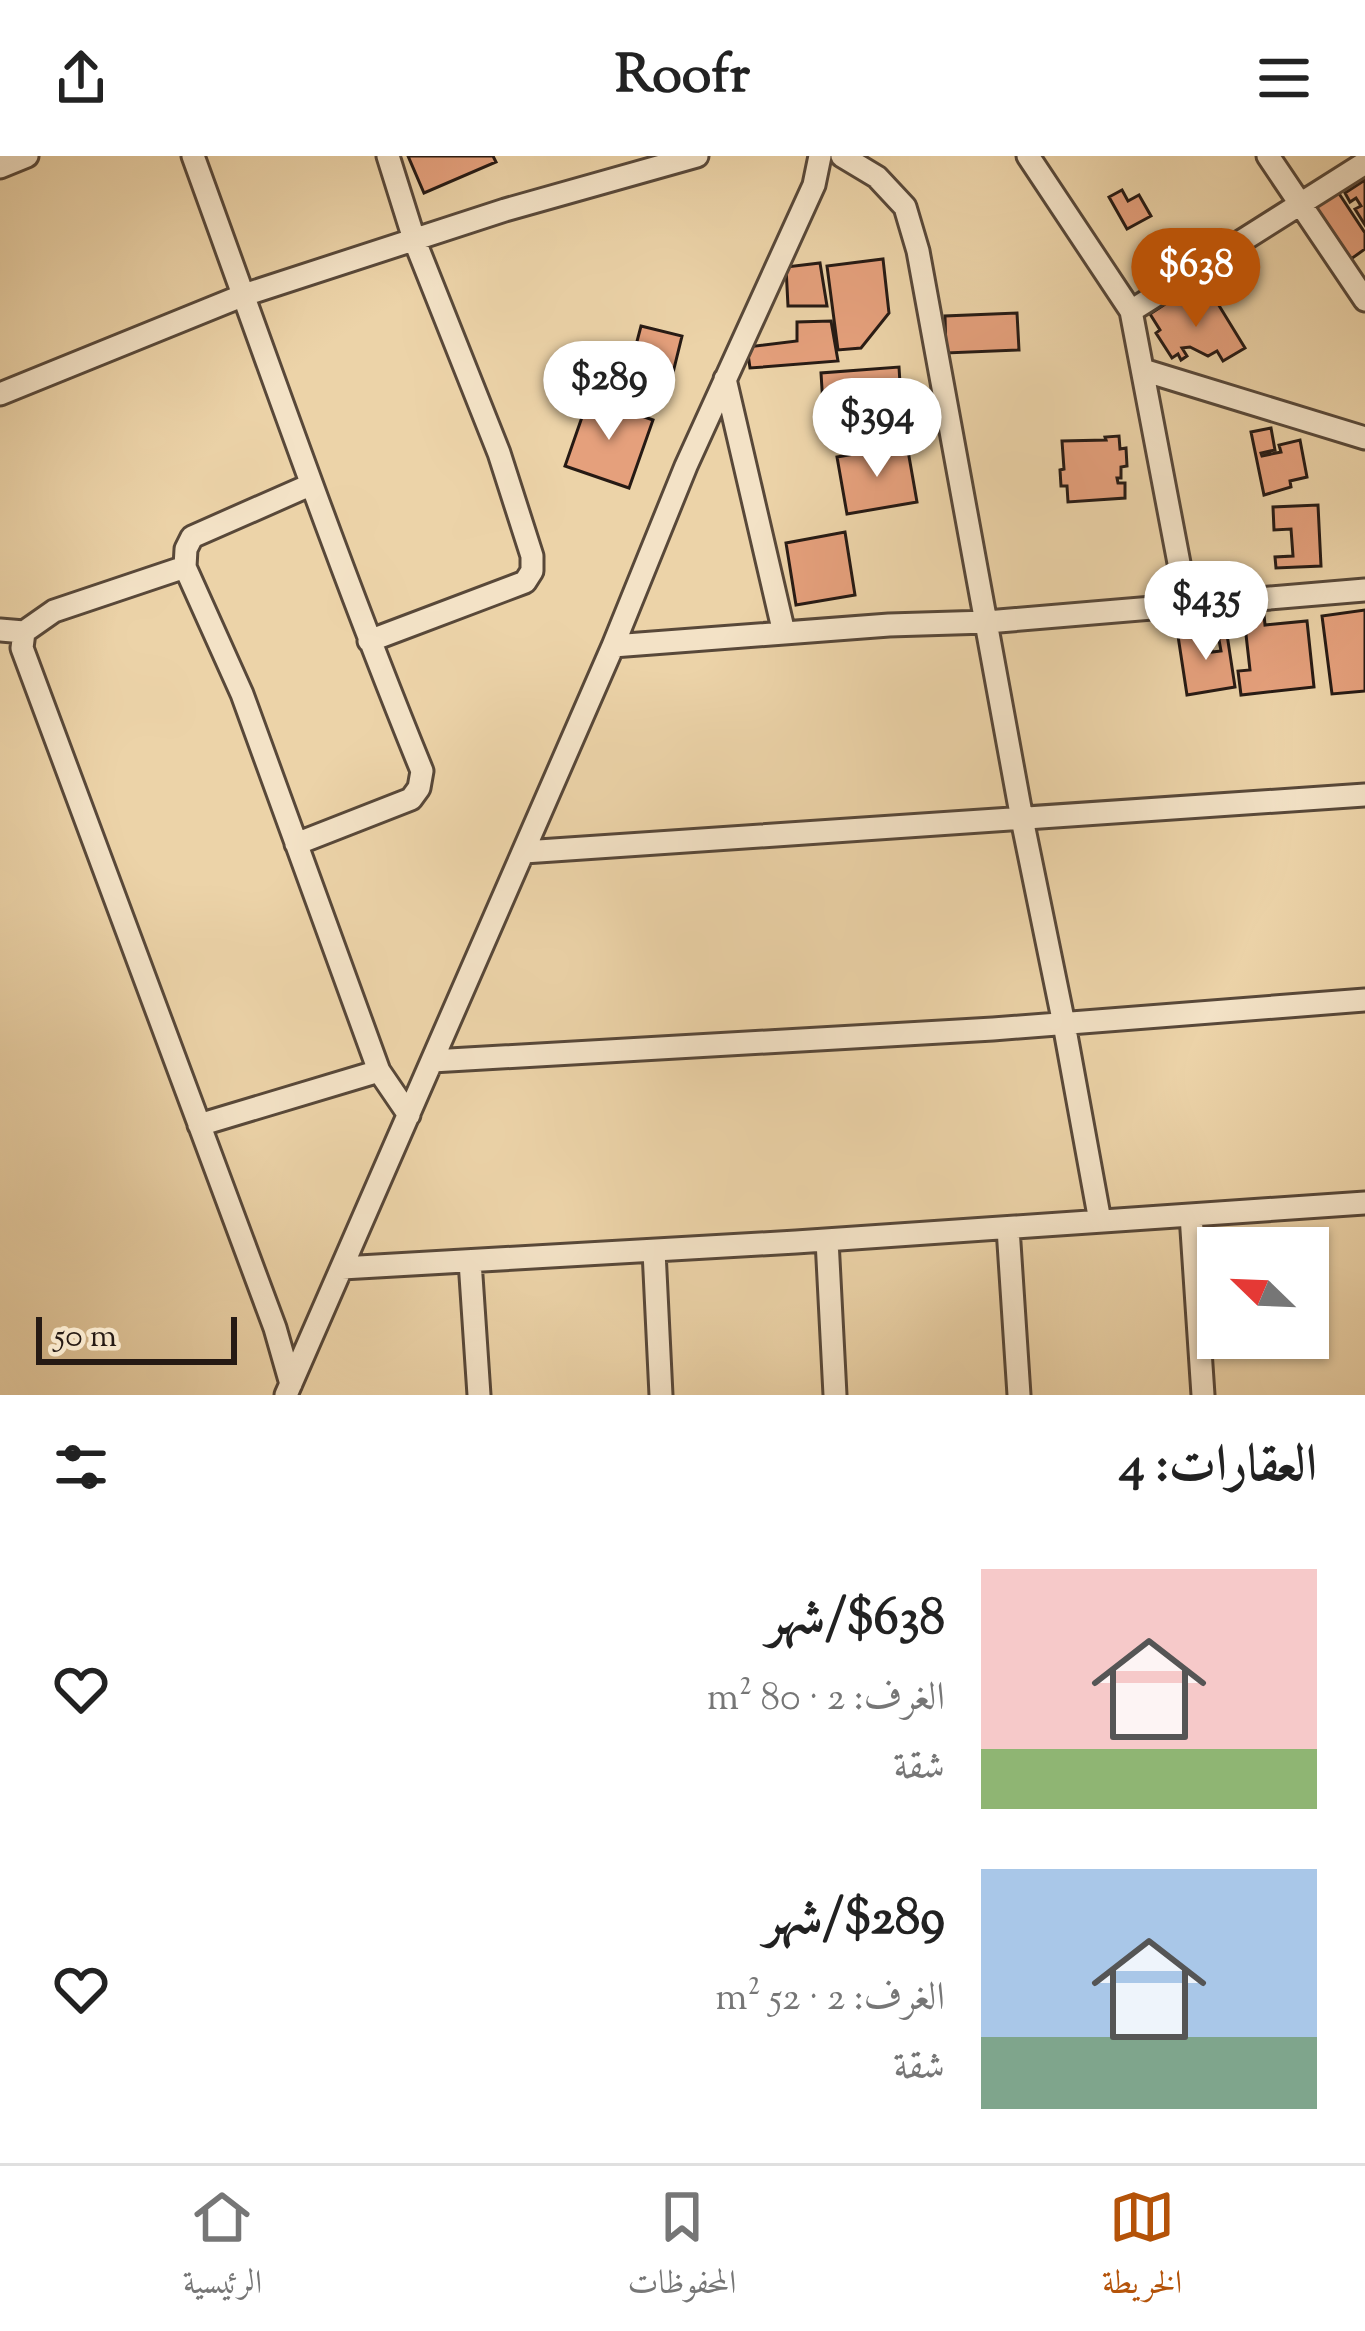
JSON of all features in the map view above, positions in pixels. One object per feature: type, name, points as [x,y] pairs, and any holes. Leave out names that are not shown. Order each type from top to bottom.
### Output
[{"type":"street","points":[[0,167],[26,156]]},
{"type":"street","points":[[193,156],[310,485],[422,771],[411,800],[296,844]]},
{"type":"street","points":[[369,641],[525,582],[532,571],[532,556],[499,453],[414,239],[388,156]]},
{"type":"street","points":[[0,394],[244,295],[414,239],[697,156]]},
{"type":"street","points":[[289,1390],[613,646],[686,466],[814,185],[820,156]]},
{"type":"street","points":[[842,156],[877,177],[905,207],[918,251],[1100,1222]]},
{"type":"street","points":[[1028,156],[1131,310],[1187,605]]},
{"type":"street","points":[[1268,156],[1365,300]]},
{"type":"street","points":[[1131,310],[1365,163]]},
{"type":"street","points":[[1143,370],[1365,439]]},
{"type":"street","points":[[725,379],[784,633]]},
{"type":"street","points":[[310,485],[192,537],[185,567],[242,694],[379,1071],[410,1114]]},
{"type":"street","points":[[0,630],[24,632],[54,611],[185,567]]},
{"type":"street","points":[[613,646],[987,622],[1365,590]]},
{"type":"street","points":[[24,632],[22,648],[275,1328],[289,1390]]},
{"type":"street","points":[[524,852],[1365,795]]},
{"type":"street","points":[[433,1061],[1064,1024],[1365,1000]]},
{"type":"street","points":[[199,1125],[379,1071]]},
{"type":"street","points":[[342,1268],[1365,1203]]},
{"type":"street","points":[[1191,1215],[1202,1395]]},
{"type":"street","points":[[1008,1228],[1019,1395]]},
{"type":"street","points":[[827,1240],[836,1395]]},
{"type":"street","points":[[654,1251],[661,1395]]},
{"type":"street","points":[[470,1261],[479,1395]]},
{"type":"building","points":[[408,156],[493,156],[496,162],[424,193]]},
{"type":"building","points":[[1365,180],[1365,225],[1355,209],[1361,206],[1356,198],[1350,202],[1345,193]]},
{"type":"building","points":[[1336,189],[1365,233],[1365,249],[1351,259],[1314,204]]},
{"type":"building","points":[[1122,190],[1128,201],[1139,195],[1151,216],[1127,229],[1109,197]]},
{"type":"building","points":[[883,259],[889,313],[861,348],[838,350],[827,266]]},
{"type":"building","points":[[820,263],[827,306],[788,306],[786,267]]},
{"type":"building","points":[[1179,295],[1191,314],[1215,299],[1245,348],[1223,361],[1217,351],[1208,356],[1190,347],[1182,348],[1187,356],[1181,360],[1178,354],[1172,358],[1150,314]]},
{"type":"building","points":[[1017,313],[1019,350],[946,353],[945,316]]},
{"type":"building","points":[[831,321],[838,361],[750,368],[747,347],[797,341],[797,322]]},
{"type":"building","points":[[641,326],[682,336],[666,401],[624,391]]},
{"type":"building","points":[[899,367],[903,432],[825,437],[821,373]]},
{"type":"building","points":[[589,397],[653,420],[629,488],[565,466]]},
{"type":"building","points":[[1271,428],[1275,450],[1262,456],[1281,452],[1279,445],[1300,440],[1307,477],[1264,495],[1251,432]]},
{"type":"building","points":[[1119,436],[1120,449],[1126,448],[1127,466],[1121,467],[1121,478],[1117,478],[1118,483],[1125,483],[1125,498],[1068,502],[1067,486],[1061,486],[1062,441]]},
{"type":"building","points":[[907,445],[917,502],[847,514],[837,457]]},
{"type":"building","points":[[1318,505],[1321,566],[1276,568],[1275,557],[1293,556],[1291,529],[1274,530],[1273,507]]},
{"type":"building","points":[[845,532],[855,595],[796,605],[786,543]]},
{"type":"building","points":[[1365,610],[1365,691],[1332,694],[1322,616]]},
{"type":"building","points":[[1264,615],[1265,625],[1307,621],[1314,687],[1241,695],[1238,671],[1250,670],[1244,617]]},
{"type":"building","points":[[1226,628],[1235,687],[1187,695],[1178,636],[1209,630],[1212,652],[1221,651],[1217,629]]}]
